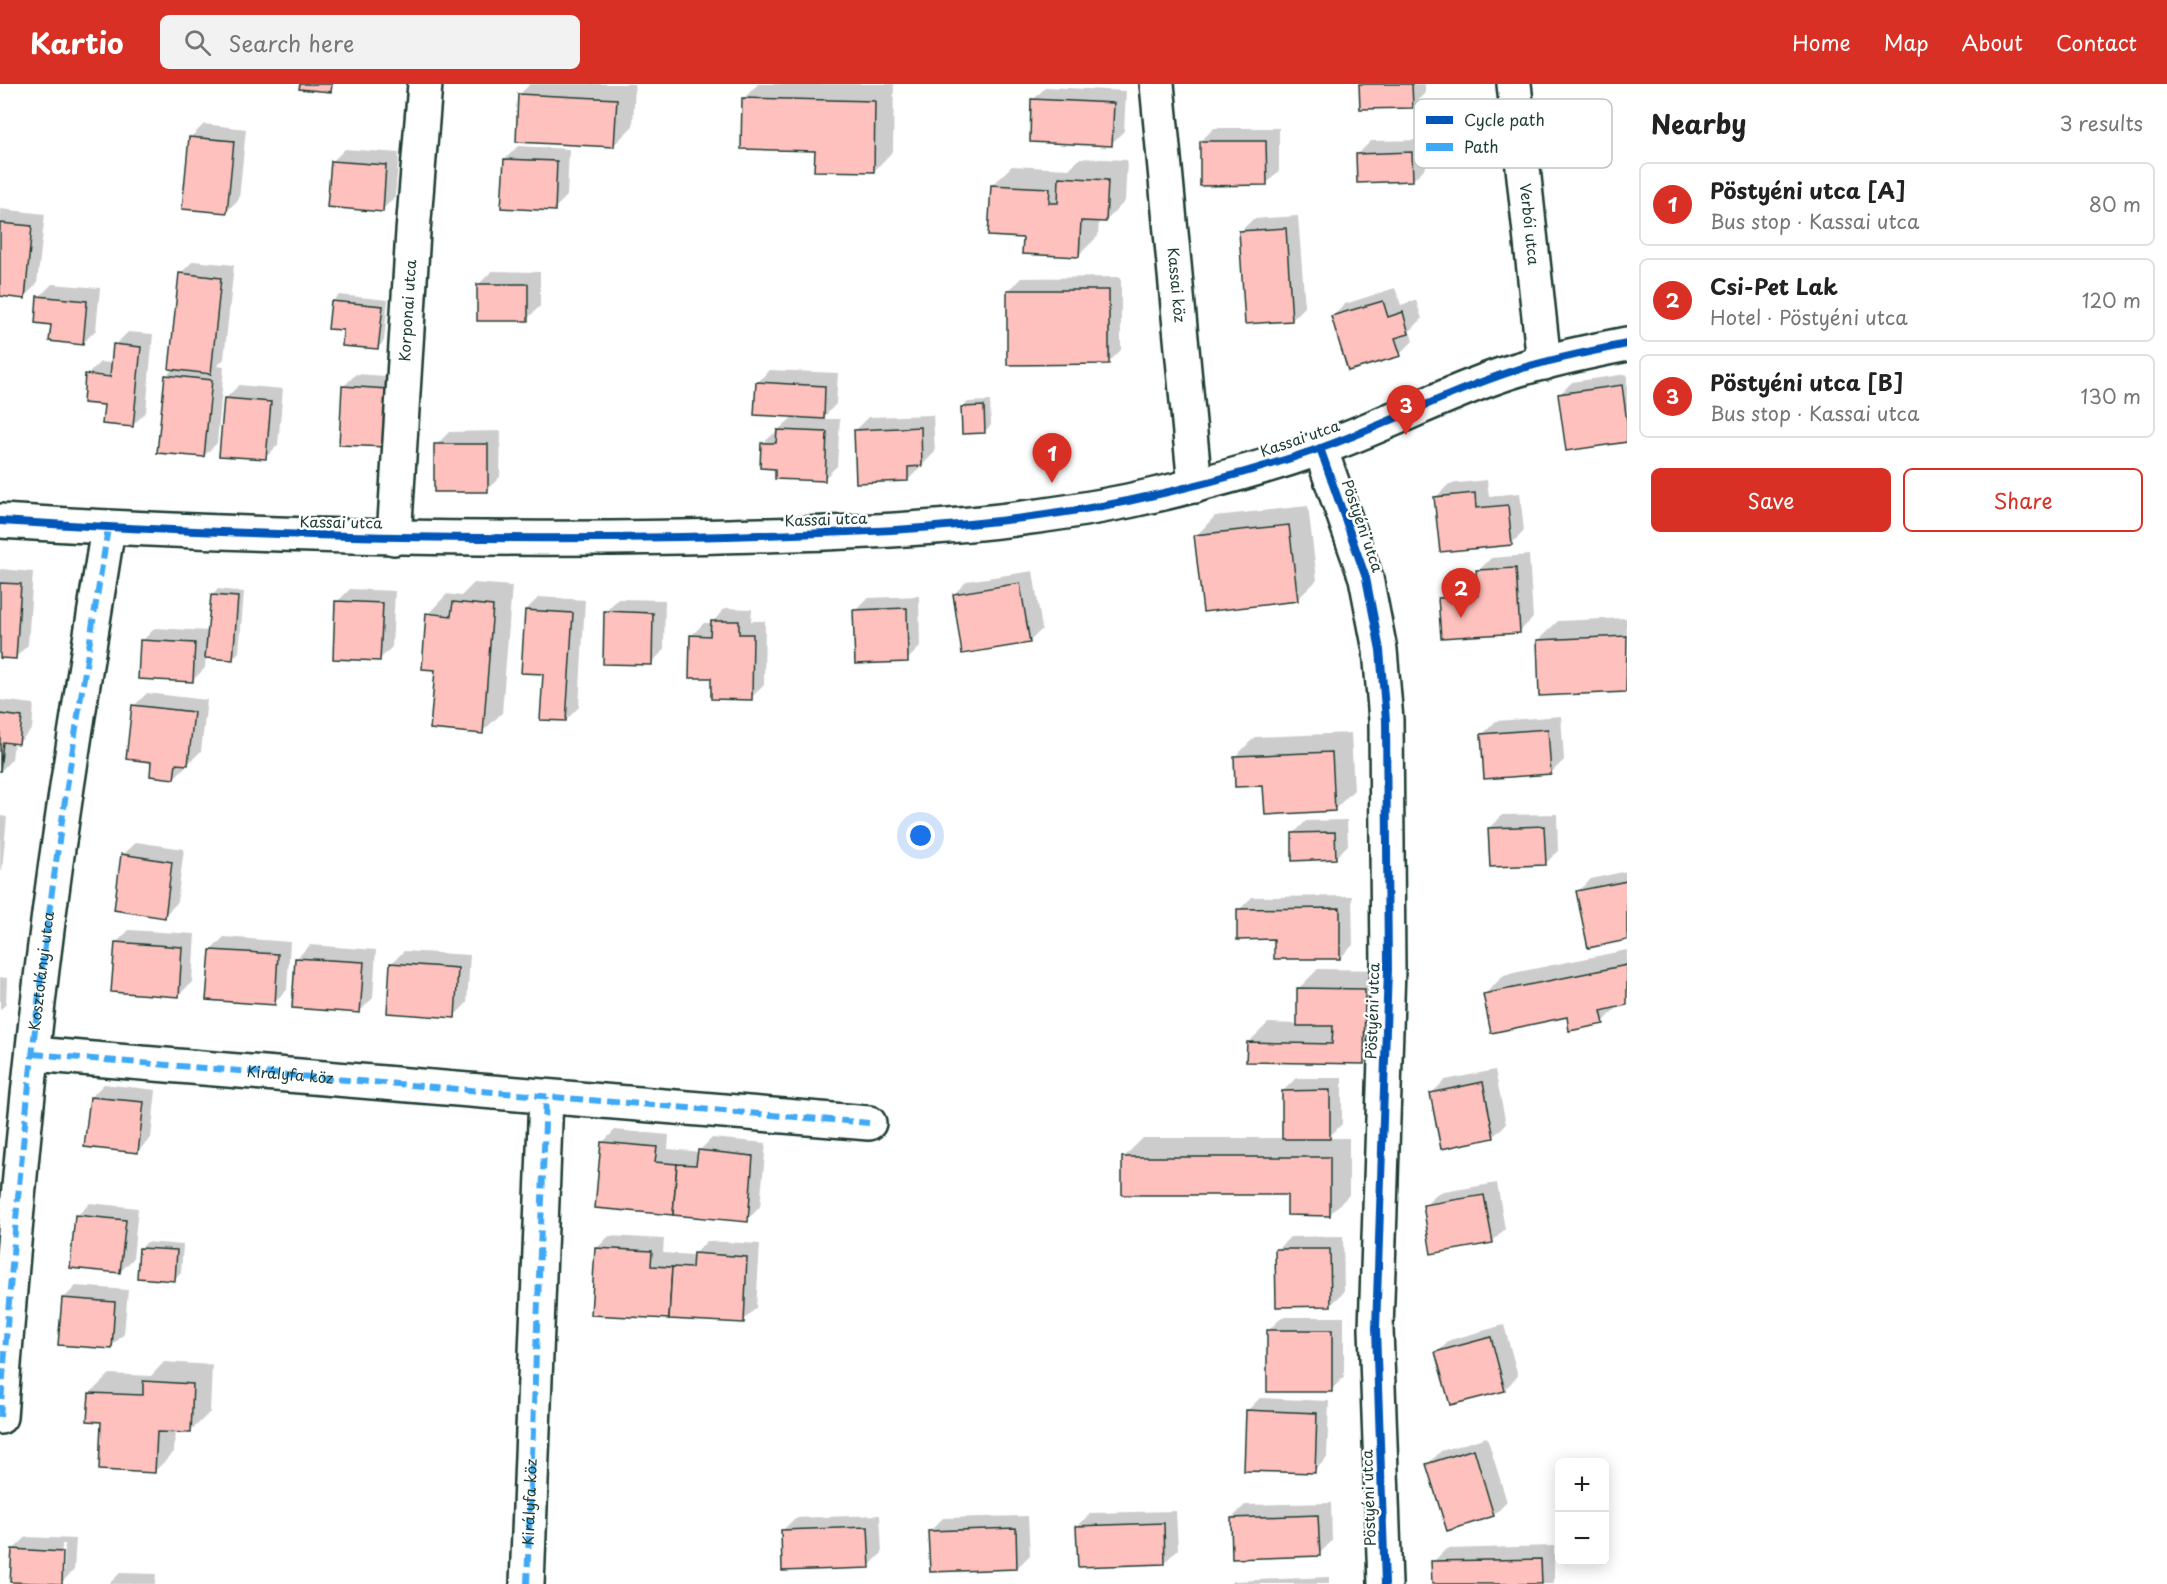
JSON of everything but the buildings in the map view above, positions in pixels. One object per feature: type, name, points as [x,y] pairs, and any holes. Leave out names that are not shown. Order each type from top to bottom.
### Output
[{"type":"street","name":"Korponai utca","points":[[394,538],[412,232],[425,84]]},
{"type":"street","name":"Kassai köz","points":[[1157,84],[1195,486]]},
{"type":"street","name":"Verbói utca","points":[[1514,84],[1516,99]]},
{"type":"street","name":"Verbói utca","points":[[1523,168],[1544,363]]},
{"type":"street","name":"Kassai utca","points":[[0,521],[108,528],[394,538],[565,539],[793,535],[930,529],[1064,513],[1195,486],[1320,448],[1499,375],[1627,344]]},
{"type":"street","name":"Pöstyéni utca","points":[[1320,448],[1366,578],[1380,650],[1386,720],[1388,969],[1376,1329],[1385,1584]]},
{"type":"street","name":"Kosztolányi utca","points":[[0,1417],[9,1293],[33,1054],[63,815],[108,528]]},
{"type":"street","name":"Királyfa köz","points":[[33,1054],[869,1123]]},
{"type":"street","name":"Királyfa köz","points":[[526,1584],[546,1097]]},
{"type":"marked path","points":[[0,1417],[19,1191],[52,889],[108,528]]},
{"type":"marked path","points":[[33,1054],[869,1123]]},
{"type":"marked path","points":[[527,1584],[546,1097]]},
{"type":"cycle path","points":[[0,521],[340,536],[596,538],[850,532],[1017,519],[1128,501],[1249,471],[1343,440],[1453,393],[1513,371],[1627,344]]},
{"type":"cycle path","points":[[1320,448],[1366,578],[1380,650],[1386,720],[1388,969],[1376,1329],[1385,1584]]},
{"type":"place","name":"Pöstyéni utca [B]","points":[[1406,435]]},
{"type":"place","name":"Pöstyéni utca [A]","points":[[1052,483]]},
{"type":"place","name":"Csi-Pet Lak","points":[[1461,618]]}]
